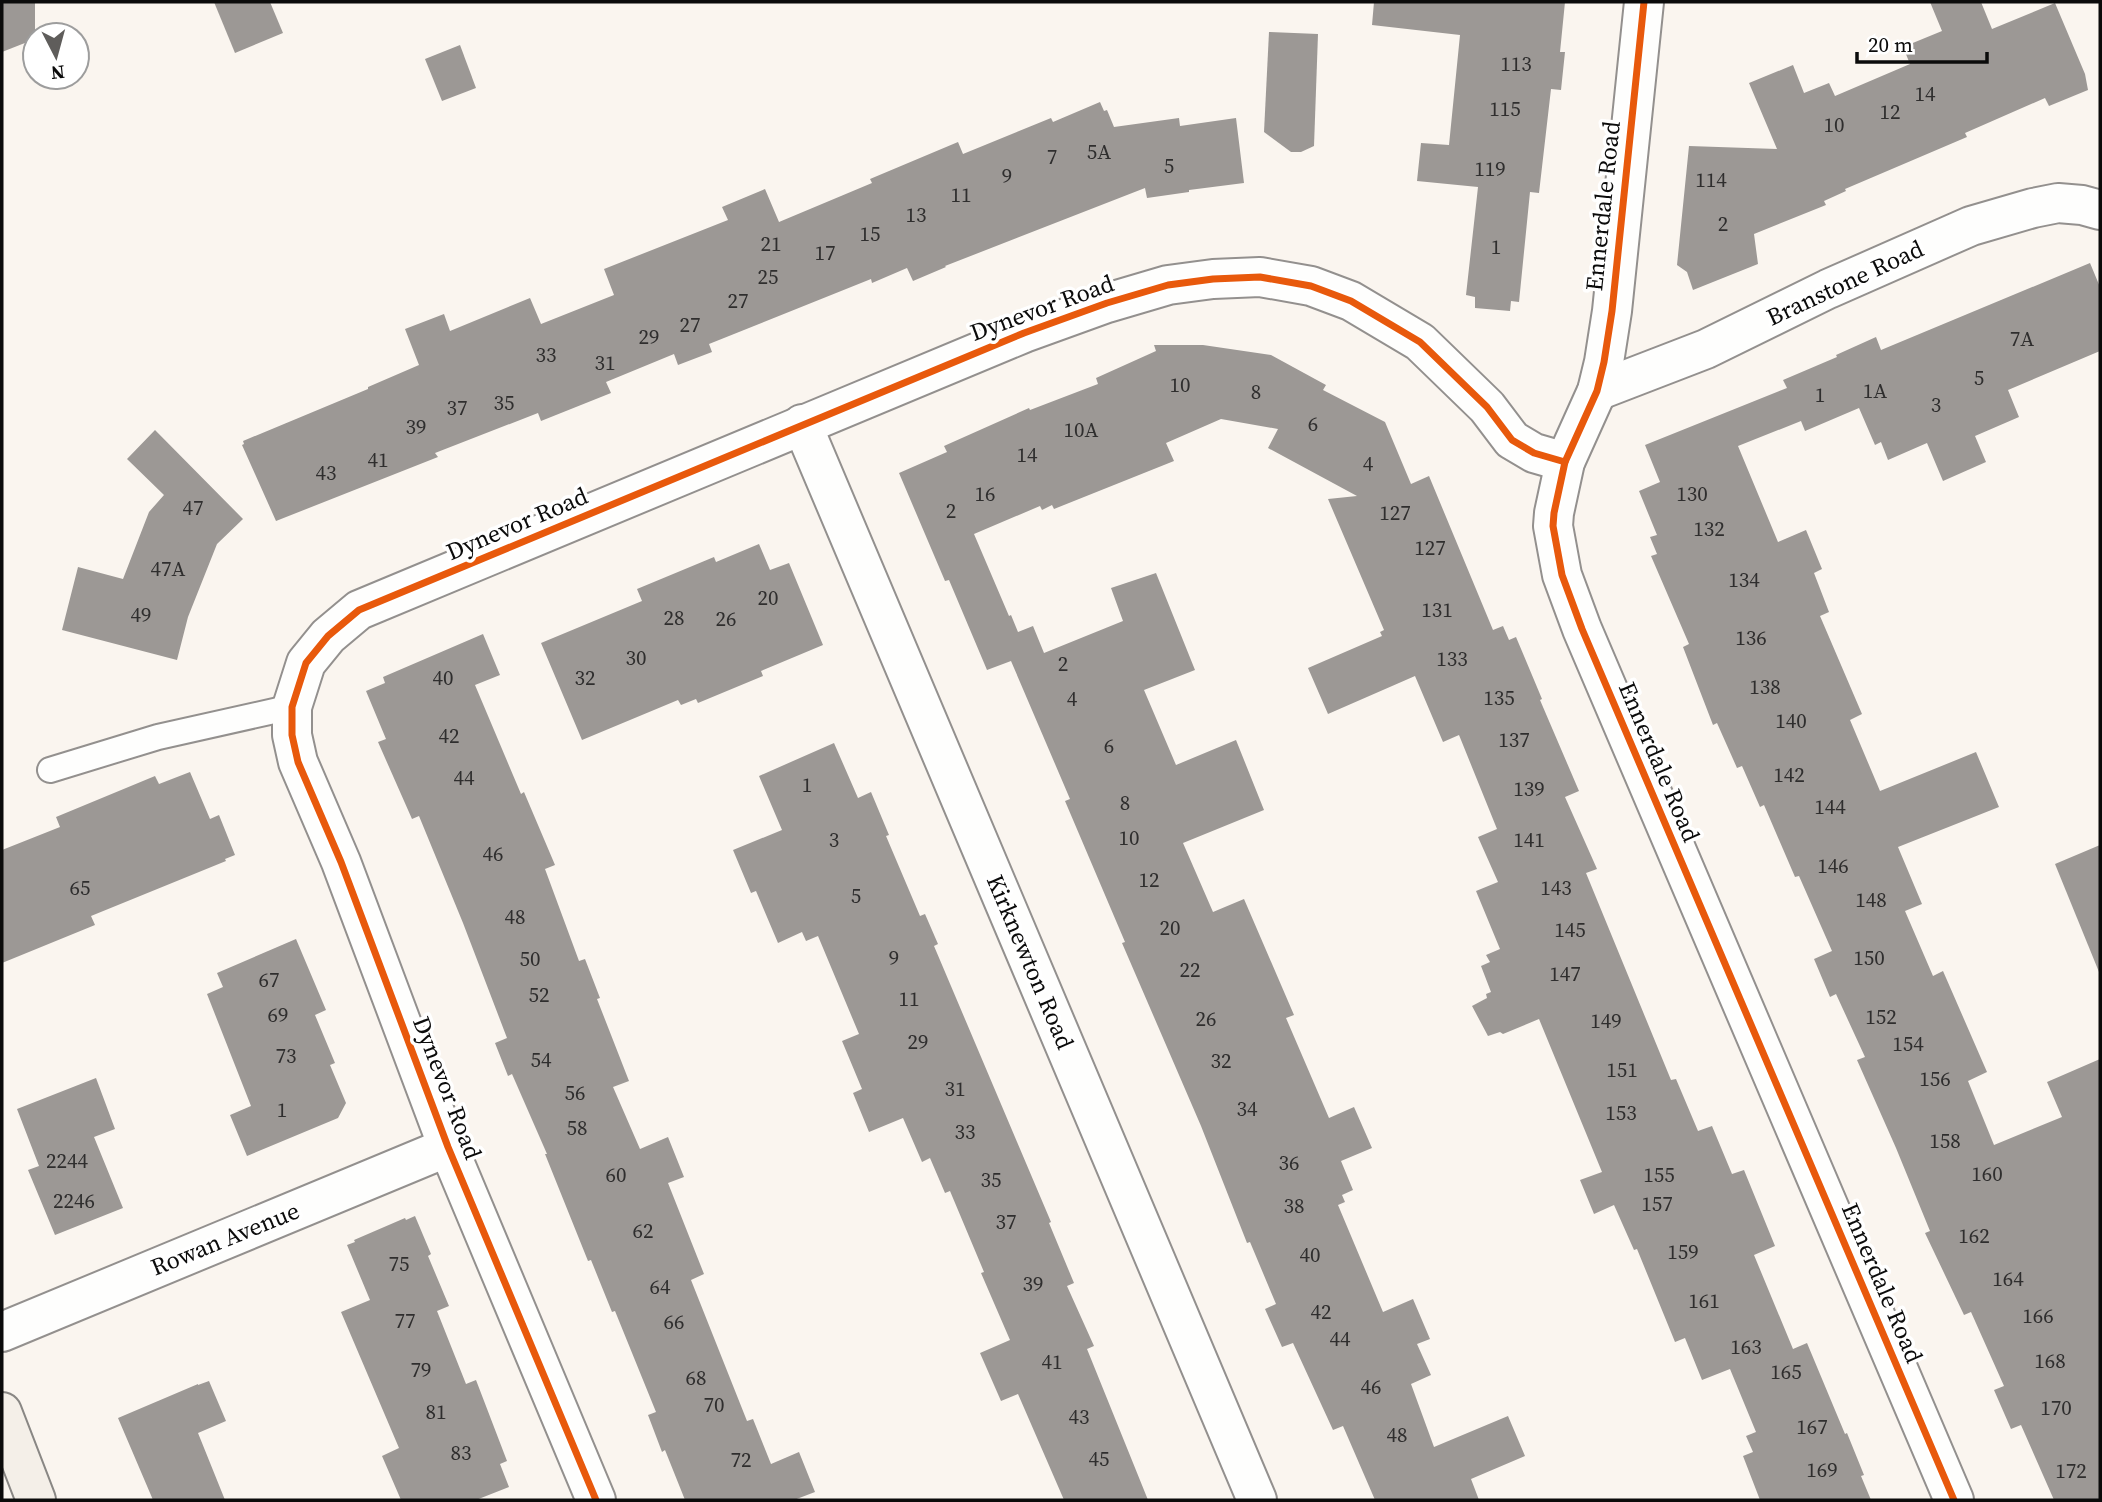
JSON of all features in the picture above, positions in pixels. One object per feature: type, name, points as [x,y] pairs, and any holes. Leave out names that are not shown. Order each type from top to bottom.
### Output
[{"type":"main road","points":[[2,1412],[36,1500]]},
{"type":"street","name":"Ennerdale Road","points":[[1644,2],[1612,311],[1604,362],[1597,391],[1564,462],[1556,500],[1553,526],[1562,575],[1581,629],[1954,1500]]},
{"type":"street","name":"Branstone Road","points":[[1597,391],[1706,349],[1828,289],[1971,226],[2058,203],[2100,210]]},
{"type":"street","name":"Dynevor Road","points":[[596,1500],[448,1147],[341,862],[298,762],[292,735],[292,707],[306,663],[328,636],[359,610],[802,424],[1024,332],[1168,285],[1259,277],[1311,286],[1351,301],[1420,342],[1487,407],[1512,440],[1534,453],[1564,462]]},
{"type":"street","name":"Kirknewton Road","points":[[802,424],[1257,1500]]},
{"type":"street","name":"Rowan Avenue","points":[[2,1332],[448,1147]]},
{"type":"lane","points":[[50,770],[158,737],[292,707]]},
{"type":"building","points":[[2,2],[35,2],[35,21],[21,21],[21,45],[2,52]]},
{"type":"building","points":[[214,2],[270,2],[283,33],[235,53]]},
{"type":"building","points":[[1374,2],[1565,2],[1560,52],[1565,52],[1561,90],[1551,89],[1539,193],[1530,192],[1519,302],[1511,301],[1510,311],[1475,308],[1475,297],[1466,295],[1478,187],[1417,181],[1421,143],[1449,145],[1460,35],[1372,25]]},
{"type":"building","points":[[1930,2],[1981,2],[1992,29],[2055,3],[2085,74],[2088,90],[2049,106],[2045,98],[1965,133],[1967,137],[1845,189],[1846,191],[1824,201],[1826,205],[1754,234],[1758,264],[1693,290],[1687,272],[1677,265],[1689,146],[1777,149],[1749,83],[1793,65],[1804,93],[1829,83],[1835,96],[1910,64],[1903,47],[1942,31]]},
{"type":"building","points":[[1269,32],[1318,34],[1314,146],[1301,152],[1291,152],[1264,132]]},
{"type":"building","points":[[460,45],[476,88],[442,101],[425,59]]},
{"type":"building","points":[[1100,102],[1104,111],[1107,110],[1114,127],[1179,118],[1180,126],[1236,118],[1244,183],[1147,198],[1145,188],[913,281],[907,268],[872,283],[871,279],[709,344],[712,352],[678,365],[674,354],[606,382],[611,393],[541,421],[538,413],[435,453],[438,457],[276,521],[242,445],[243,441],[419,365],[405,329],[444,314],[450,331],[530,298],[541,324],[614,295],[604,269],[728,220],[722,207],[765,189],[779,222],[872,183],[870,179],[958,142],[963,154],[1051,118],[1053,122]]},
{"type":"building","points":[[2090,263],[2100,287],[2100,351],[2008,390],[2019,417],[1975,436],[1986,462],[1943,481],[1927,443],[1888,460],[1881,442],[1875,445],[1859,408],[1805,431],[1801,421],[1738,446],[1778,542],[1806,530],[1822,569],[1814,573],[1829,612],[1820,616],[1862,714],[1850,720],[1880,791],[1976,752],[1999,807],[1898,847],[1922,904],[1905,911],[1933,976],[1943,971],[1987,1072],[1968,1081],[1994,1145],[2062,1117],[2047,1082],[2100,1059],[2100,1500],[2054,1500],[2021,1425],[2011,1429],[1994,1390],[2004,1386],[1971,1312],[1964,1315],[1925,1233],[1930,1231],[1857,1060],[1865,1057],[1836,994],[1830,997],[1814,959],[1832,951],[1799,876],[1795,877],[1764,805],[1760,807],[1742,766],[1737,768],[1717,723],[1713,725],[1683,647],[1689,644],[1651,556],[1657,554],[1650,537],[1657,535],[1639,491],[1660,482],[1645,445],[1787,388],[1783,380],[1876,337],[1881,350]]},
{"type":"building","points":[[1154,345],[1203,345],[1271,355],[1326,385],[1323,390],[1385,422],[1411,484],[1429,476],[1493,630],[1503,626],[1509,640],[1516,637],[1579,791],[1565,797],[1597,869],[1586,873],[1671,1080],[1676,1079],[1698,1131],[1712,1126],[1732,1174],[1744,1170],[1775,1246],[1754,1255],[1793,1349],[1807,1343],[1845,1434],[1847,1433],[1871,1500],[1760,1500],[1743,1456],[1753,1452],[1746,1436],[1756,1432],[1730,1369],[1702,1380],[1685,1338],[1675,1342],[1637,1249],[1634,1250],[1614,1205],[1594,1214],[1580,1180],[1602,1172],[1539,1019],[1503,1034],[1500,1032],[1488,1036],[1472,1006],[1487,998],[1486,994],[1491,992],[1481,966],[1490,962],[1486,955],[1500,949],[1476,891],[1498,882],[1478,837],[1497,829],[1459,735],[1443,742],[1415,676],[1328,714],[1308,668],[1382,636],[1380,632],[1384,630],[1328,499],[1357,496],[1268,448],[1278,429],[1221,419],[1166,443],[1174,461],[1054,509],[1052,505],[1042,510],[1040,506],[974,534],[1018,632],[1033,626],[1044,653],[1123,621],[1111,588],[1156,573],[1195,670],[1144,690],[1176,765],[1236,740],[1264,810],[1183,843],[1213,912],[1244,899],[1294,1015],[1286,1018],[1329,1118],[1354,1107],[1372,1148],[1341,1161],[1353,1190],[1342,1195],[1345,1202],[1338,1205],[1383,1312],[1413,1299],[1430,1339],[1417,1344],[1431,1375],[1411,1384],[1434,1447],[1508,1416],[1525,1456],[1471,1479],[1479,1500],[1375,1500],[1343,1426],[1333,1430],[1293,1343],[1282,1347],[1265,1309],[1276,1304],[1250,1242],[1247,1243],[1201,1126],[1122,943],[1125,942],[1065,801],[1070,799],[1011,661],[987,670],[899,473],[947,452],[944,446],[1029,408],[1030,410],[1098,384],[1096,378],[1156,351]]},
{"type":"building","points":[[155,430],[243,519],[217,544],[188,617],[177,660],[62,630],[78,567],[123,579],[149,512],[164,495],[127,459]]},
{"type":"building","points":[[759,544],[770,570],[789,563],[823,645],[761,671],[763,676],[698,703],[696,699],[681,705],[678,700],[582,740],[541,643],[642,601],[637,589],[714,557],[716,562]]},
{"type":"building","points":[[483,634],[500,675],[475,685],[521,794],[524,792],[555,865],[545,869],[579,961],[585,959],[600,998],[597,999],[629,1081],[613,1087],[640,1149],[668,1137],[684,1177],[668,1183],[704,1274],[691,1280],[747,1421],[753,1419],[771,1464],[799,1452],[815,1492],[794,1500],[685,1500],[648,1415],[656,1412],[615,1311],[612,1312],[591,1260],[588,1261],[547,1154],[512,1074],[508,1076],[495,1043],[507,1038],[463,923],[419,816],[412,819],[378,742],[386,739],[366,691],[385,683],[383,677]]},
{"type":"building","points":[[834,743],[858,798],[871,792],[889,835],[886,836],[920,916],[925,914],[938,944],[934,946],[1051,1222],[1049,1223],[1074,1283],[1067,1286],[1094,1346],[1087,1349],[1148,1500],[1064,1500],[1018,1394],[1001,1401],[980,1353],[1010,1340],[950,1191],[945,1193],[930,1158],[922,1162],[903,1118],[869,1132],[853,1093],[862,1089],[842,1041],[859,1034],[818,936],[806,941],[802,932],[778,943],[756,891],[751,893],[733,850],[782,830],[759,776]]},
{"type":"building","points":[[190,772],[210,819],[219,815],[235,855],[91,916],[95,925],[2,963],[2,850],[60,827],[56,817],[155,776],[159,784]]},
{"type":"building","points":[[2100,845],[2100,972],[2099,972],[2055,864]]},
{"type":"building","points":[[296,939],[326,1010],[315,1015],[335,1063],[330,1065],[346,1103],[338,1118],[247,1156],[230,1115],[251,1106],[207,994],[223,987],[217,973]]},
{"type":"building","points":[[96,1078],[115,1129],[94,1137],[123,1208],[55,1235],[28,1170],[39,1166],[17,1109]]},
{"type":"building","points":[[415,1216],[449,1306],[437,1311],[466,1384],[476,1380],[507,1461],[500,1464],[509,1487],[476,1500],[401,1500],[382,1456],[399,1448],[341,1312],[370,1300],[347,1245]]},
{"type":"building","points":[[209,1381],[226,1421],[198,1433],[225,1500],[153,1500],[118,1418]]},
{"type":"cycle path","points":[[1644,2],[1612,311],[1604,362],[1597,391],[1565,462],[1554,513],[1553,526],[1562,575],[1582,629],[1954,1500]]},
{"type":"cycle path","points":[[596,1500],[448,1147],[341,862],[298,762],[292,735],[292,707],[306,663],[328,636],[359,610],[1024,333],[1107,303],[1168,285],[1260,277],[1311,286],[1351,301],[1420,342],[1487,407],[1512,440],[1534,453],[1565,462]]}]
